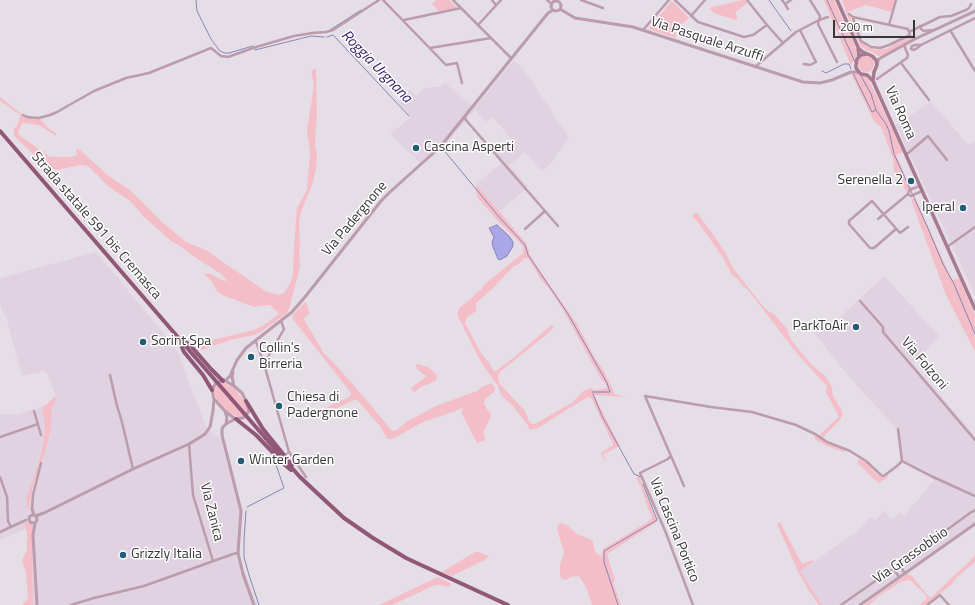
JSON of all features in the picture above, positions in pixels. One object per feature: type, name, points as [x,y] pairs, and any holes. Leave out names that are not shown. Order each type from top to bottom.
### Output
[{"type":"highway","name":"Strada statale 591 bis Cremasca","points":[[0,131],[176,335]]},
{"type":"highway","points":[[176,335],[300,477],[344,518],[406,558],[508,605]]},
{"type":"highway","points":[[176,335],[191,346],[223,380]]},
{"type":"highway","points":[[176,335],[184,352],[203,374],[212,390]]},
{"type":"highway","points":[[246,401],[263,429],[288,459],[300,477]]},
{"type":"highway","points":[[236,419],[256,435],[284,465],[300,477]]},
{"type":"main road","points":[[837,0],[858,47],[859,57],[856,65],[859,72]]},
{"type":"main road","points":[[858,47],[862,51],[874,57],[877,65]]},
{"type":"main road","points":[[859,57],[867,54]]},
{"type":"main road","name":"Via Roma","points":[[877,65],[874,72],[875,80],[922,191],[975,309]]},
{"type":"main road","name":"Via Roma","points":[[859,72],[875,80]]},
{"type":"main road","name":"Via Roma","points":[[867,75],[874,72]]},
{"type":"street","points":[[23,115],[27,117],[39,118],[50,115],[94,91],[113,83],[126,78],[149,73],[211,48],[221,56],[228,57],[294,36],[324,33],[333,30],[379,0]]},
{"type":"street","points":[[383,0],[446,65],[457,63],[462,84]]},
{"type":"street","points":[[453,0],[511,58]]},
{"type":"street","points":[[492,0],[496,5]]},
{"type":"street","points":[[478,25],[500,0]]},
{"type":"street","points":[[547,0],[552,4],[553,10],[557,11],[560,9],[561,4],[559,1],[552,4]]},
{"type":"street","points":[[581,0],[603,8]]},
{"type":"street","points":[[643,30],[669,0]]},
{"type":"street","points":[[674,0],[698,22],[744,37],[753,35],[767,25]]},
{"type":"street","points":[[692,16],[705,0]]},
{"type":"street","points":[[747,0],[783,43]]},
{"type":"street","points":[[782,0],[788,9]]},
{"type":"street","points":[[785,4],[791,0]]},
{"type":"street","points":[[810,0],[820,16],[818,24],[837,62]]},
{"type":"street","points":[[889,25],[896,0]]},
{"type":"street","points":[[853,17],[862,41],[871,47],[880,48],[910,35],[909,32],[940,17],[951,16],[966,10],[971,4]]},
{"type":"street","points":[[404,20],[461,8]]},
{"type":"street","name":"Via Pasquale Arzuffi","points":[[560,9],[575,18],[633,27],[803,82],[820,83],[832,80],[853,70],[856,65]]},
{"type":"street","name":"Via Padergnone","points":[[212,390],[216,383],[226,380],[230,376],[241,354],[246,348],[292,312],[381,201],[440,147],[548,13],[553,10]]},
{"type":"street","points":[[877,65],[879,59],[884,56],[974,11]]},
{"type":"street","points":[[849,14],[853,17],[908,29],[909,32]]},
{"type":"street","points":[[755,67],[796,32],[828,17]]},
{"type":"street","points":[[921,45],[975,18]]},
{"type":"street","points":[[919,27],[924,32],[935,30]]},
{"type":"street","points":[[916,39],[921,32],[919,27]]},
{"type":"street","points":[[800,30],[816,62],[804,64]]},
{"type":"street","points":[[950,30],[975,72]]},
{"type":"street","points":[[430,48],[491,38]]},
{"type":"street","points":[[875,80],[908,58],[904,45]]},
{"type":"street","points":[[874,57],[884,56]]},
{"type":"street","points":[[901,64],[929,100]]},
{"type":"street","name":"Via Pasquale Arzuffi","points":[[848,73],[859,72]]},
{"type":"street","points":[[465,116],[465,119],[558,226]]},
{"type":"street","points":[[906,154],[928,136],[947,160]]},
{"type":"street","points":[[878,219],[920,184]]},
{"type":"street","points":[[911,193],[922,191]]},
{"type":"street","points":[[896,229],[874,248],[870,248],[849,224],[849,221],[872,201],[896,229],[900,234],[908,227]]},
{"type":"street","points":[[524,229],[545,211]]},
{"type":"street","points":[[947,247],[975,227]]},
{"type":"street","name":"Via Folzoni","points":[[860,300],[883,327],[883,332],[975,440]]},
{"type":"street","points":[[264,364],[284,328],[281,321]]},
{"type":"street","points":[[255,341],[258,344],[289,452],[306,477]]},
{"type":"street","points":[[234,367],[232,377],[234,386]]},
{"type":"street","points":[[110,375],[133,469]]},
{"type":"street","points":[[223,380],[234,386],[242,393],[248,408],[248,414],[243,418],[236,419],[226,424],[222,429],[222,435],[241,511],[238,554],[243,574],[254,605]]},
{"type":"street","points":[[28,520],[32,523],[35,518],[44,513],[133,469],[189,444],[205,434],[210,427],[213,411],[214,398],[212,390]]},
{"type":"street","name":"Via Cascina Portico","points":[[684,486],[645,396],[752,412],[796,425],[816,434],[827,442],[850,451],[866,461],[883,476],[902,461]]},
{"type":"street","points":[[214,398],[224,411],[227,418],[226,424]]},
{"type":"street","points":[[213,411],[218,409],[224,411],[236,419]]},
{"type":"street","points":[[34,411],[41,435]]},
{"type":"street","points":[[0,437],[38,424]]},
{"type":"street","points":[[898,429],[902,461],[975,496]]},
{"type":"street","name":"Via Zanica","points":[[189,444],[193,495],[213,561]]},
{"type":"street","name":"Via Cascina Portico","points":[[671,456],[640,473],[666,532],[693,605]]},
{"type":"street","points":[[28,520],[32,510],[33,495],[41,463]]},
{"type":"street","points":[[0,478],[7,497],[8,521],[11,527]]},
{"type":"street","points":[[32,510],[35,518],[33,536],[36,605]]},
{"type":"street","points":[[841,605],[975,510]]},
{"type":"street","points":[[0,532],[28,520],[31,515],[35,518]]},
{"type":"street","points":[[28,520],[34,528]]},
{"type":"street","name":"Via Grassobbio","points":[[860,605],[975,524]]},
{"type":"street","points":[[71,605],[144,586],[233,554],[238,554]]},
{"type":"street","points":[[898,564],[904,574]]},
{"type":"street","points":[[893,568],[899,577]]},
{"type":"street","points":[[927,605],[940,595],[949,605]]},
{"type":"shaded area","points":[[436,0],[449,0],[456,8],[439,11],[432,4]]},
{"type":"shaded area","points":[[745,0],[747,3],[735,13],[738,18],[735,20],[714,13],[709,8]]},
{"type":"shaded area","points":[[824,0],[834,0],[856,49],[857,55],[851,66]]},
{"type":"shaded area","points":[[842,0],[895,0],[891,12],[866,5],[848,12],[861,42],[867,47],[876,50],[886,49],[913,35],[914,37],[918,35],[914,39],[879,56],[861,47]]},
{"type":"shaded area","points":[[672,1],[689,18],[677,28],[675,38],[649,29]]},
{"type":"shaded area","points":[[866,56],[872,58],[874,64],[872,70],[866,72],[860,70],[858,64],[860,58]]},
{"type":"shaded area","points":[[514,60],[527,74],[569,138],[554,159],[542,172],[525,152],[509,165],[528,187],[500,211],[476,184],[501,164],[494,154],[512,140],[493,117],[485,122],[475,110],[443,147],[422,165],[390,134],[411,117],[398,102],[410,90],[417,96],[423,89],[438,87],[445,83],[471,105],[477,105]]},
{"type":"shaded area","points":[[316,68],[316,168],[313,182],[300,215],[300,267],[289,309],[287,313],[261,332],[201,350],[200,343],[254,330],[279,314],[270,305],[254,307],[222,295],[217,291],[210,279],[204,275],[209,273],[227,281],[221,274],[171,241],[144,217],[129,200],[109,187],[88,166],[80,165],[57,170],[47,167],[14,136],[14,129],[18,124],[20,116],[0,101],[0,97],[25,117],[40,119],[50,130],[56,133],[56,136],[39,125],[22,123],[18,133],[50,157],[71,157],[77,155],[76,148],[80,150],[110,177],[130,190],[162,222],[186,242],[208,251],[267,292],[280,295],[284,293],[291,282],[297,208],[307,190],[310,152],[307,131],[314,85],[311,71]]},
{"type":"shaded area","points":[[855,72],[869,80],[903,152],[896,155],[911,189],[906,191],[894,171],[893,159],[881,127],[874,121],[851,74]]},
{"type":"shaded area","points":[[931,102],[968,145],[975,141],[975,295],[896,125]]},
{"type":"shaded area","points":[[476,184],[526,243],[530,255],[577,324],[595,358],[604,371],[615,394],[625,397],[594,395],[620,446],[603,454],[607,461],[601,453],[613,445],[613,443],[592,399],[589,397],[586,398],[538,428],[530,430],[513,406],[501,395],[498,386],[477,355],[457,314],[460,307],[486,283],[523,253],[523,246],[477,197]],"holes":[[[524,258],[528,258],[540,278],[562,308],[607,388],[596,390],[590,388],[583,391],[573,402],[535,424],[532,424],[529,421],[525,411],[499,383],[498,375],[554,327],[552,325],[548,328],[496,371],[493,370],[481,353],[465,323],[467,317],[476,311],[476,303],[513,267],[519,264]]]},
{"type":"shaded area","points":[[915,198],[952,280],[959,278],[975,315],[975,352],[946,295],[911,200]]},
{"type":"shaded area","points":[[695,213],[698,213],[726,254],[733,268],[751,291],[763,306],[775,315],[787,329],[792,341],[813,366],[825,376],[831,385],[833,396],[843,415],[824,436],[823,441],[845,451],[844,452],[829,447],[815,439],[814,436],[819,435],[839,417],[826,392],[827,386],[799,356],[748,290],[737,278],[732,275],[722,256],[693,217]]},
{"type":"shaded area","points":[[497,225],[513,242],[512,248],[507,256],[500,260],[498,259],[493,247],[492,242],[494,237],[489,228]]},
{"type":"shaded area","points":[[96,252],[178,352],[206,427],[225,441],[243,511],[240,558],[257,605],[33,605],[31,522],[24,524],[25,529],[0,540],[0,414],[18,414],[42,407],[45,426],[44,439],[40,458],[27,497],[26,510],[29,507],[33,485],[46,450],[51,428],[52,408],[57,399],[47,374],[43,371],[22,376],[6,316],[3,313],[0,303],[0,278]]},
{"type":"shaded area","points":[[884,276],[940,337],[913,363],[975,436],[975,523],[857,605],[822,605],[800,571],[855,533],[870,517],[876,520],[883,511],[892,519],[899,512],[904,516],[934,480],[901,462],[897,429],[850,378],[809,327],[822,317],[830,326]]},
{"type":"shaded area","points":[[305,302],[309,313],[303,318],[323,352],[392,431],[397,430],[406,422],[436,406],[478,391],[481,387],[491,383],[495,388],[495,391],[485,399],[484,404],[491,416],[483,432],[486,440],[477,443],[461,412],[463,409],[462,408],[423,422],[391,439],[387,439],[379,425],[356,399],[324,414],[324,409],[346,399],[351,393],[292,318]]},
{"type":"shaded area","points":[[417,364],[428,367],[436,374],[437,378],[435,381],[419,388],[415,392],[411,390],[412,387],[426,376],[416,367]]},
{"type":"shaded area","points":[[225,383],[233,387],[245,402],[247,409],[245,415],[240,418],[236,417],[224,408],[217,400],[214,389],[216,385]]},
{"type":"shaded area","points":[[55,396],[57,399],[52,408],[51,428],[46,450],[33,485],[29,507],[26,510],[27,497],[40,458],[44,439],[45,426],[42,407]]},
{"type":"shaded area","points":[[859,459],[866,462],[876,474],[882,477],[887,475],[888,477],[879,483],[857,462]]},
{"type":"shaded area","points":[[639,476],[657,522],[607,554],[615,581],[613,582],[621,605],[592,605],[586,587],[579,576],[563,580],[560,576],[560,565],[564,553],[557,528],[560,523],[564,524],[577,534],[590,539],[593,541],[595,552],[601,557],[603,549],[652,518],[641,487],[636,478]]},
{"type":"shaded area","points":[[31,522],[33,605],[22,605],[28,599],[26,573],[22,560],[27,550],[27,533],[24,524]]},
{"type":"shaded area","points":[[780,522],[802,564],[812,560],[814,561],[800,571],[822,605],[819,605],[799,574],[777,524]]},
{"type":"shaded area","points":[[475,552],[489,556],[485,560],[452,576],[442,572]]},
{"type":"shaded area","points":[[975,555],[975,562],[956,578],[951,585],[925,605],[919,605],[927,598],[923,592],[908,580],[901,582],[879,596],[869,605],[864,605],[907,574],[911,575],[929,597],[932,597]]},
{"type":"shaded area","points":[[438,577],[450,583],[451,584],[449,587],[435,585],[392,605],[379,605]]},
{"type":"waterway","points":[[196,0],[197,11],[211,39],[219,50],[224,53],[229,53],[253,46]]},
{"type":"waterway","points":[[769,0],[791,31]]},
{"type":"waterway","points":[[827,0],[855,62]]},
{"type":"waterway","points":[[330,30],[361,10]]},
{"type":"waterway","name":"Roggia Urgnana","points":[[327,37],[333,35],[409,116]]},
{"type":"waterway","points":[[255,49],[311,36],[324,37]]},
{"type":"waterway","points":[[822,71],[826,73],[844,64],[849,64],[851,69]]},
{"type":"waterway","points":[[853,73],[872,112],[876,110]]},
{"type":"waterway","points":[[861,76],[871,94],[876,110],[886,124],[894,154],[943,264],[954,284],[975,334]]},
{"type":"waterway","points":[[442,148],[500,218],[525,245],[528,255],[568,314],[607,383],[610,392],[592,392]]},
{"type":"waterway","points":[[593,394],[602,416],[634,474],[641,477]]},
{"type":"waterway","points":[[247,507],[284,488],[274,459],[276,459]]},
{"type":"waterway","points":[[618,605],[604,562],[604,551],[657,520],[643,484]]},
{"type":"waterway","points":[[246,511],[244,557],[259,605]]},
{"type":"place","name":"Cascina Asperti","points":[[416,148]]},
{"type":"place","name":"Serenella 2","points":[[911,181]]},
{"type":"place","name":"Iperal","points":[[963,208]]},
{"type":"place","name":"ParkToAir","points":[[856,327]]},
{"type":"place","name":"Sorint Spa","points":[[143,342]]},
{"type":"place","name":"Collin's Birreria","points":[[251,357]]},
{"type":"place","name":"Chiesa di Padergnone","points":[[279,406]]},
{"type":"place","name":"Winter Garden","points":[[241,461]]},
{"type":"place","name":"Grizzly Italia","points":[[123,555]]}]
